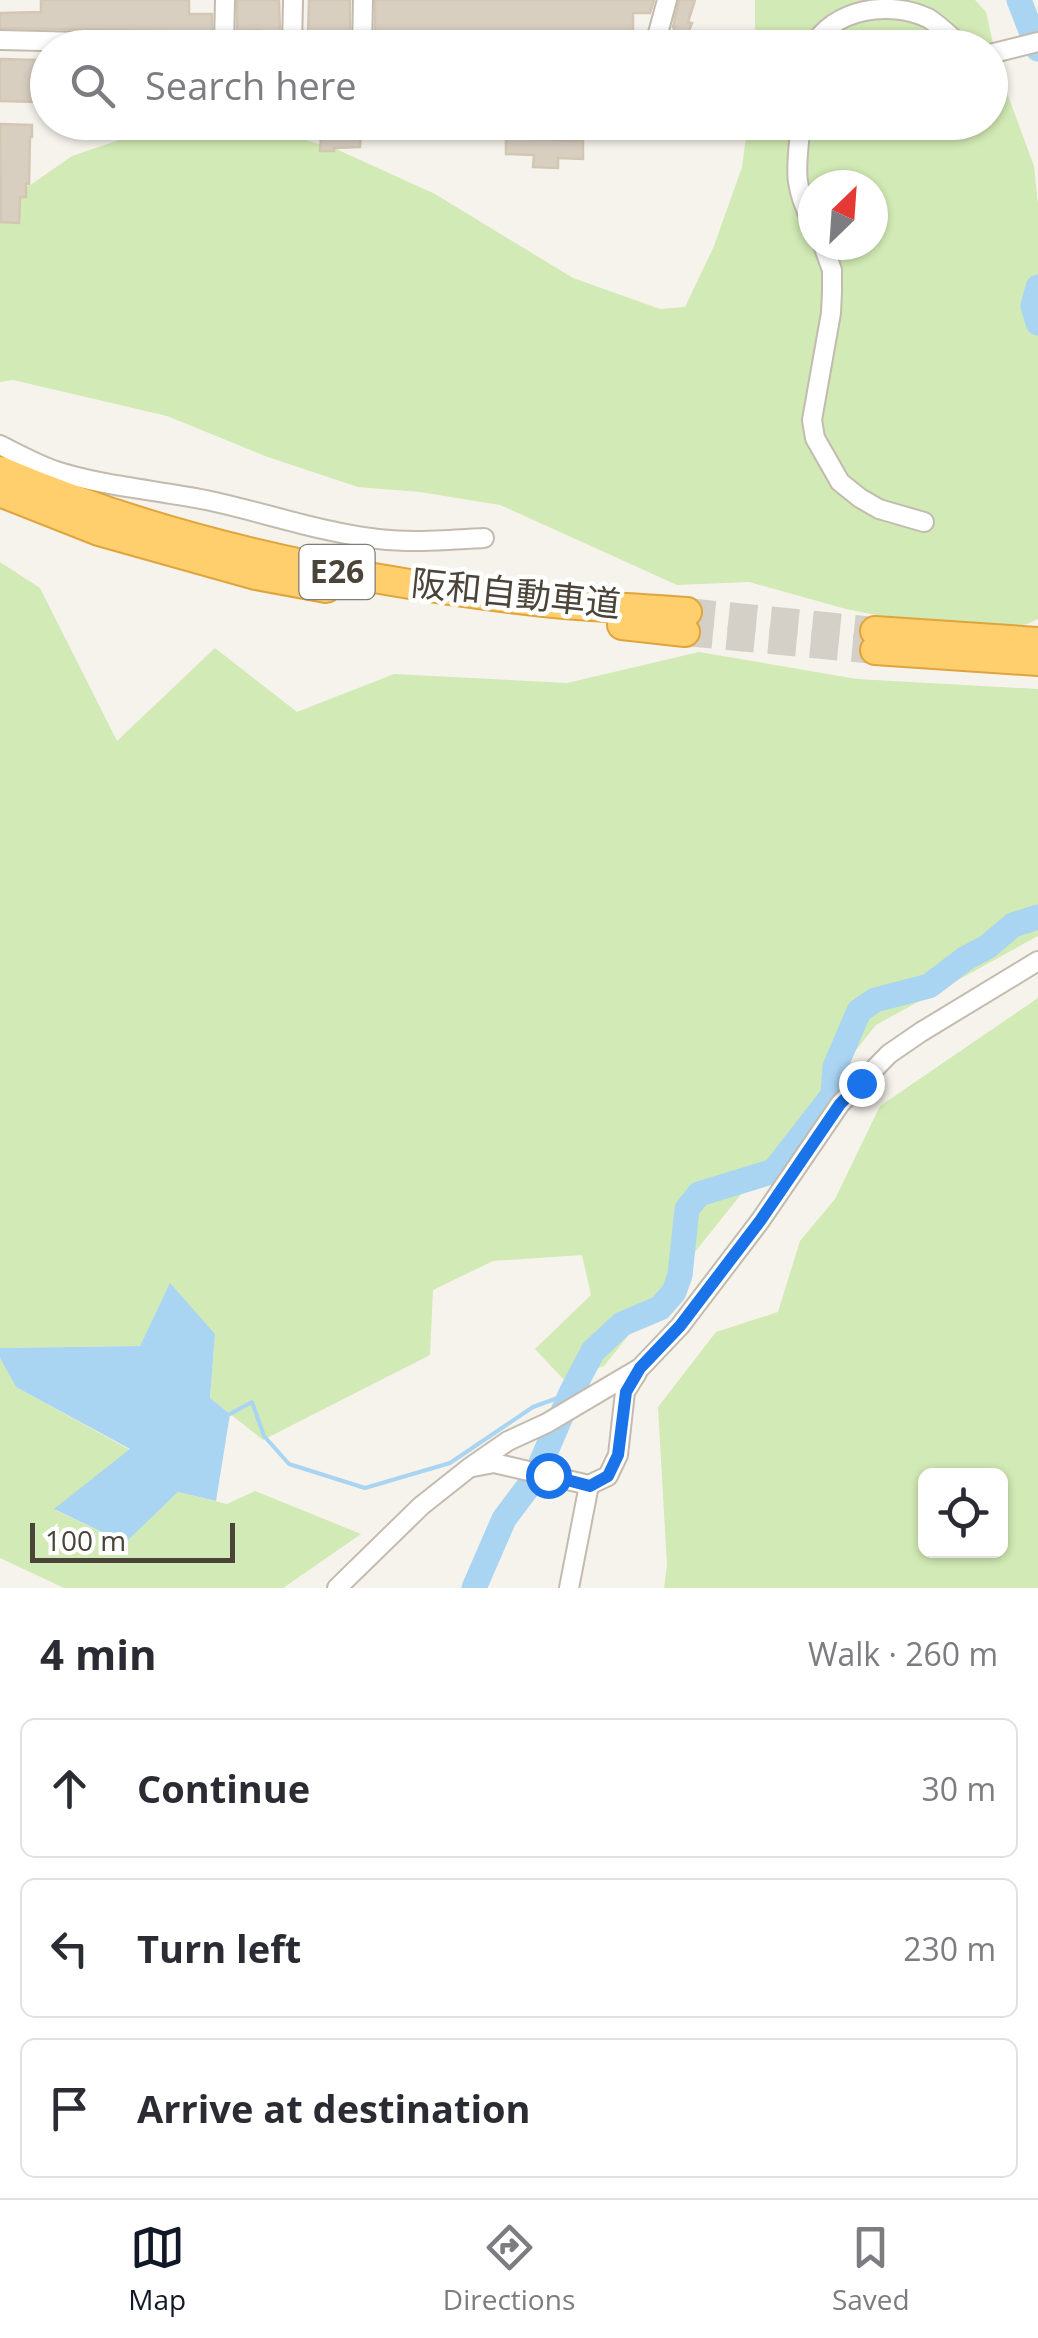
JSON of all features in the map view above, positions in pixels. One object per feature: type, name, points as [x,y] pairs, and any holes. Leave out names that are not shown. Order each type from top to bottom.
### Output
[{"type":"highway","name":"阪和自動車道","points":[[0,471],[148,525],[312,567],[686,622],[475,610],[270,578],[98,531],[0,492]]},
{"type":"highway","points":[[875,640],[1037,655]]},
{"type":"street","points":[[224,0],[224,30]]},
{"type":"street","points":[[292,0],[292,30]]},
{"type":"street","points":[[362,0],[362,30]]},
{"type":"street","points":[[658,30],[666,0]]},
{"type":"street","points":[[824,30],[846,15],[884,6],[908,9],[929,18],[943,30]]},
{"type":"street","points":[[0,40],[30,41]]},
{"type":"street","points":[[1008,50],[1038,42]]},
{"type":"street","points":[[798,193],[799,140]]},
{"type":"street","points":[[828,260],[832,270],[831,313],[812,420],[815,438],[840,482],[880,508],[924,522]]},
{"type":"street","points":[[0,445],[34,462],[96,481],[209,501],[374,538],[422,542],[484,538]]},
{"type":"street","points":[[469,1468],[494,1464],[590,1486],[608,1476],[618,1455],[626,1392],[640,1368],[680,1326],[760,1221],[840,1104],[889,1054],[1038,961]]},
{"type":"street","points":[[337,1588],[421,1506],[469,1468],[640,1368]]},
{"type":"street","points":[[568,1588],[590,1486]]},
{"type":"green space","points":[[755,0],[975,0],[986,12],[990,30],[755,30]]},
{"type":"green space","points":[[1008,96],[1034,166],[1038,204],[1038,619],[970,634],[846,609],[749,582],[677,585],[500,505],[358,487],[265,456],[167,416],[13,380],[0,382],[0,203],[72,156],[119,140],[306,140],[336,149],[435,194],[573,278],[660,309],[685,307],[714,246],[742,167],[746,140],[1008,140]]},
{"type":"green space","points":[[0,562],[40,588],[117,741],[215,648],[297,712],[394,674],[567,683],[699,652],[857,679],[1038,689],[1038,936],[876,1025],[604,1366],[565,1381],[535,1349],[591,1295],[582,1255],[493,1261],[433,1290],[430,1355],[263,1440],[210,1398],[215,1334],[170,1284],[140,1346],[0,1348]]},
{"type":"green space","points":[[1038,998],[1038,1588],[664,1588],[667,1565],[658,1407],[716,1332],[778,1312],[800,1241],[835,1199],[880,1106]]},
{"type":"green space","points":[[0,1358],[16,1387],[130,1450],[55,1510],[125,1543],[178,1492],[227,1504],[255,1491],[361,1534],[283,1588],[64,1588],[0,1558]]},
{"type":"water","points":[[170,1283],[215,1334],[210,1398],[230,1414],[216,1501],[178,1492],[125,1543],[54,1509],[130,1449],[16,1387],[0,1358],[0,1348],[140,1346]]},
{"type":"building","points":[[41,0],[189,0],[189,14],[212,14],[212,30],[0,28],[0,13],[41,12]]},
{"type":"building","points":[[237,0],[279,0],[280,30],[237,30]]},
{"type":"building","points":[[309,0],[350,0],[350,30],[308,30]]},
{"type":"building","points":[[375,0],[654,0],[650,13],[633,13],[633,30],[375,30]]},
{"type":"building","points":[[679,0],[695,0],[689,30],[673,27]]},
{"type":"building","points":[[0,59],[30,60],[30,102],[0,101]]},
{"type":"building","points":[[0,124],[30,125],[29,184],[26,197],[20,197],[19,223],[1,222]]},
{"type":"building","points":[[321,140],[360,140],[360,147],[320,151]]},
{"type":"building","points":[[506,140],[583,141],[583,159],[558,158],[558,168],[533,167],[534,155],[506,154]]},
{"type":"waterway","points":[[1019,0],[1038,49]]},
{"type":"waterway","points":[[1038,287],[1033,306],[1038,323]]},
{"type":"waterway","points":[[474,1588],[504,1519],[534,1479],[593,1351],[622,1324],[660,1308],[674,1292],[680,1275],[687,1209],[699,1194],[774,1171],[833,1095],[835,1067],[859,1011],[875,1000],[929,986],[1013,925],[1038,917]]},
{"type":"waterway","points":[[230,1414],[252,1402],[264,1436],[289,1464],[365,1488],[450,1463],[533,1407],[571,1393]]},
{"type":"tunnel","points":[[687,612],[875,631]]},
{"type":"tunnel","points":[[685,632],[875,650]]},
{"type":"route","points":[[548,1475],[590,1486],[608,1476],[618,1455],[626,1392],[640,1368],[680,1326],[760,1221],[840,1104],[861,1083]]}]
